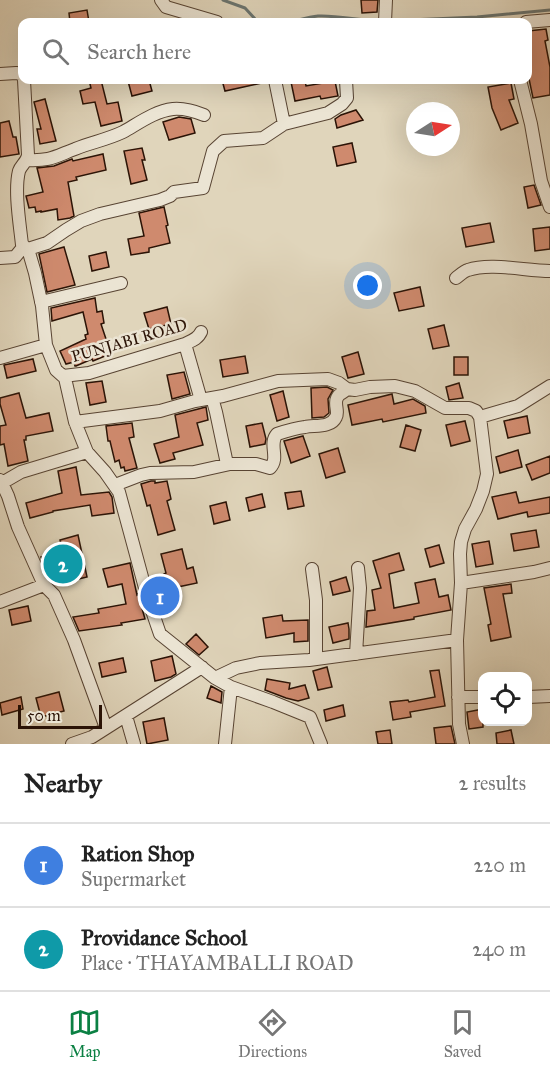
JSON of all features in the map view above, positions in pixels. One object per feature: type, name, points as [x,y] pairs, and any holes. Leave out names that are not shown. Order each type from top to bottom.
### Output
[{"type":"street","points":[[162,0],[166,7],[203,18]]},
{"type":"street","points":[[386,0],[386,18]]},
{"type":"street","points":[[532,22],[550,20]]},
{"type":"street","points":[[0,74],[18,73]]},
{"type":"street","points":[[23,84],[28,145],[27,160],[20,167],[17,184],[22,245],[26,248],[35,273],[46,345],[56,370],[65,378],[75,422],[87,452],[119,492],[148,599],[160,634],[215,678],[231,687],[310,717],[321,744]]},
{"type":"street","points":[[276,84],[284,124]]},
{"type":"street","points":[[0,258],[15,257],[26,248],[47,243],[81,221],[100,214],[160,200],[174,192],[203,188],[213,151],[224,141],[263,138],[284,124],[328,113],[347,98],[347,84]]},
{"type":"street","points":[[521,84],[541,181],[550,207]]},
{"type":"street","points":[[27,160],[44,161],[60,156],[76,148],[110,138],[157,113],[172,109],[188,109],[204,115]]},
{"type":"street","points":[[456,278],[466,270],[478,268],[500,267],[550,271]]},
{"type":"street","points":[[41,302],[122,283]]},
{"type":"street","name":"PUNJABI ROAD","points":[[63,376],[99,370],[185,344],[196,339],[201,332]]},
{"type":"street","points":[[185,344],[205,399]]},
{"type":"street","points":[[0,358],[46,345]]},
{"type":"street","points":[[75,422],[160,411],[278,381],[308,379],[328,379],[347,389],[355,390],[395,386],[415,391],[445,408],[469,408],[476,411],[480,417],[486,474],[483,491],[461,542],[462,583],[457,640],[459,724],[463,744]]},
{"type":"street","points":[[480,417],[518,406],[550,386]]},
{"type":"street","points":[[115,485],[150,473],[194,472],[226,464],[246,463],[270,468],[276,460],[274,436],[307,426],[323,425],[334,420],[338,415],[337,398],[347,389]]},
{"type":"street","points":[[205,399],[213,401],[226,464]]},
{"type":"street","points":[[87,452],[21,472],[1,482],[44,585],[54,595],[75,640],[106,728]]},
{"type":"street","points":[[356,654],[360,588],[358,568]]},
{"type":"street","points":[[462,583],[550,568]]},
{"type":"street","points":[[312,569],[316,600],[316,659]]},
{"type":"street","points":[[0,602],[44,585]]},
{"type":"street","points":[[215,678],[236,668],[260,663],[316,659],[457,640]]},
{"type":"street","points":[[72,744],[92,737],[202,667]]},
{"type":"street","points":[[225,744],[231,687]]},
{"type":"street","points":[[532,697],[550,696]]},
{"type":"street","points":[[458,697],[478,697]]},
{"type":"street","points":[[126,716],[134,744]]},
{"type":"building","points":[[361,0],[378,0],[377,12],[362,13]]},
{"type":"building","points":[[87,10],[88,18],[70,18],[69,13]]},
{"type":"building","points":[[546,29],[548,40],[545,41],[550,67],[550,95],[533,98],[530,84],[532,84],[532,31]]},
{"type":"building","points":[[90,84],[102,84],[107,104],[118,102],[122,121],[101,126],[95,102],[83,104],[80,91],[91,88]]},
{"type":"building","points":[[129,84],[150,84],[152,91],[132,96]]},
{"type":"building","points":[[223,84],[257,84],[225,91]]},
{"type":"building","points":[[291,84],[306,84],[306,86],[336,84],[338,96],[321,99],[320,96],[295,101]]},
{"type":"building","points":[[511,84],[514,99],[509,100],[518,123],[501,130],[492,108],[488,87]]},
{"type":"building","points":[[45,99],[56,141],[40,144],[37,129],[41,129],[34,102]]},
{"type":"building","points":[[356,110],[363,120],[337,128],[335,119]]},
{"type":"building","points":[[179,117],[191,119],[195,133],[169,140],[163,122]]},
{"type":"building","points":[[9,121],[13,137],[16,137],[19,154],[0,157],[0,123]]},
{"type":"building","points":[[352,143],[356,162],[337,166],[333,147]]},
{"type":"building","points":[[142,148],[145,160],[142,160],[147,180],[131,184],[124,151]]},
{"type":"building","points":[[103,154],[106,170],[76,177],[77,180],[68,182],[74,216],[58,220],[57,209],[36,212],[35,207],[29,208],[26,196],[43,192],[37,168]]},
{"type":"building","points":[[534,185],[541,205],[528,208],[524,187]]},
{"type":"building","points":[[164,207],[170,243],[149,248],[149,252],[131,255],[128,239],[144,236],[139,213]]},
{"type":"building","points":[[490,223],[494,242],[466,247],[462,228]]},
{"type":"building","points":[[550,227],[550,249],[535,251],[533,229]]},
{"type":"building","points":[[64,247],[75,285],[47,292],[39,254]]},
{"type":"building","points":[[106,252],[109,267],[92,271],[89,256]]},
{"type":"building","points":[[420,287],[424,306],[399,311],[394,293]]},
{"type":"building","points":[[95,298],[97,312],[102,311],[104,323],[101,324],[112,353],[76,366],[74,362],[66,364],[60,351],[86,339],[85,335],[88,334],[83,312],[52,321],[51,308]]},
{"type":"building","points":[[167,307],[171,324],[149,329],[144,313]]},
{"type":"building","points":[[444,325],[449,346],[433,349],[428,329]]},
{"type":"building","points":[[358,352],[364,374],[348,378],[342,357]]},
{"type":"building","points":[[245,356],[248,373],[223,377],[220,360]]},
{"type":"building","points":[[454,357],[468,357],[468,375],[454,375]]},
{"type":"building","points":[[33,359],[36,371],[7,378],[4,365]]},
{"type":"building","points":[[184,372],[190,394],[172,399],[167,375]]},
{"type":"building","points":[[102,381],[106,402],[90,405],[86,383]]},
{"type":"building","points":[[459,383],[463,398],[449,400],[446,387]]},
{"type":"building","points":[[327,387],[333,390],[328,399],[329,413],[324,417],[312,418],[311,388]]},
{"type":"building","points":[[283,391],[289,417],[277,421],[270,395]]},
{"type":"building","points":[[19,393],[26,418],[49,413],[53,431],[26,436],[24,440],[28,461],[8,466],[4,444],[0,445],[0,426],[6,425],[0,398]]},
{"type":"building","points":[[392,394],[394,404],[413,399],[425,406],[426,413],[383,422],[382,419],[352,425],[348,405]]},
{"type":"building","points":[[206,407],[208,420],[197,423],[203,445],[173,453],[175,459],[160,463],[154,444],[179,437],[175,415]]},
{"type":"building","points":[[527,416],[530,433],[508,438],[504,421]]},
{"type":"building","points":[[465,421],[470,441],[451,446],[446,425]]},
{"type":"building","points":[[132,423],[134,437],[129,438],[137,468],[125,471],[124,467],[121,468],[119,460],[115,462],[106,426]]},
{"type":"building","points":[[262,423],[265,444],[250,447],[246,426]]},
{"type":"building","points":[[406,425],[421,430],[415,451],[400,447]]},
{"type":"building","points":[[303,436],[310,456],[291,463],[284,441]]},
{"type":"building","points":[[338,448],[345,472],[326,478],[319,454]]},
{"type":"building","points":[[518,450],[522,467],[500,473],[496,457]]},
{"type":"building","points":[[550,456],[550,473],[532,480],[526,465]]},
{"type":"building","points":[[76,467],[81,495],[109,492],[114,513],[92,516],[90,505],[53,511],[30,518],[26,503],[62,493],[58,471]]},
{"type":"building","points":[[151,481],[155,483],[167,481],[171,499],[167,501],[175,530],[158,535],[150,505],[147,506],[141,484]]},
{"type":"building","points":[[301,491],[304,506],[288,509],[285,493]]},
{"type":"building","points":[[516,492],[519,503],[550,497],[550,513],[528,517],[527,512],[498,519],[492,497]]},
{"type":"building","points":[[262,494],[265,507],[249,511],[246,498]]},
{"type":"building","points":[[226,502],[230,520],[214,524],[210,506]]},
{"type":"building","points":[[536,530],[539,547],[514,551],[511,534]]},
{"type":"building","points":[[78,535],[87,577],[66,582],[64,572],[49,576],[41,557],[63,552],[60,540]]},
{"type":"building","points":[[489,541],[493,564],[476,567],[472,544]]},
{"type":"building","points":[[439,545],[444,563],[430,567],[425,549]]},
{"type":"building","points":[[182,549],[187,569],[193,567],[197,583],[168,589],[161,554]]},
{"type":"building","points":[[399,553],[404,570],[389,574],[394,608],[419,603],[415,583],[435,579],[439,597],[448,595],[451,610],[366,627],[367,611],[375,610],[372,590],[381,588],[373,561]]},
{"type":"building","points":[[130,563],[145,619],[79,631],[73,617],[99,613],[98,609],[126,604],[122,584],[108,587],[103,569]]},
{"type":"building","points":[[346,577],[350,591],[333,595],[330,582]]},
{"type":"building","points":[[511,584],[512,593],[503,594],[511,637],[491,641],[488,625],[491,624],[484,588]]},
{"type":"building","points":[[28,606],[31,621],[12,625],[9,610]]},
{"type":"building","points":[[282,615],[283,621],[308,620],[308,641],[294,642],[294,633],[266,638],[263,618]]},
{"type":"building","points":[[348,623],[349,639],[333,643],[329,627]]},
{"type":"building","points":[[196,634],[208,647],[199,655],[186,644]]},
{"type":"building","points":[[172,656],[176,674],[155,681],[151,661]]},
{"type":"building","points":[[123,658],[126,672],[102,677],[99,663]]},
{"type":"building","points":[[327,667],[332,687],[318,690],[313,671]]},
{"type":"building","points":[[439,670],[445,706],[410,712],[411,717],[393,720],[390,702],[408,700],[409,702],[435,697],[430,671]]},
{"type":"building","points":[[267,679],[290,683],[289,689],[305,685],[309,698],[298,701],[265,690]]},
{"type":"building","points":[[211,686],[222,692],[221,703],[207,698]]},
{"type":"building","points":[[59,692],[64,711],[41,717],[36,698]]},
{"type":"building","points":[[21,697],[23,709],[2,715],[0,703]]},
{"type":"building","points":[[343,705],[345,716],[326,721],[324,710]]},
{"type":"building","points":[[478,710],[478,726],[483,727],[469,729],[467,712]]},
{"type":"building","points":[[164,718],[168,740],[147,744],[143,722]]},
{"type":"building","points":[[451,726],[455,744],[436,744],[434,728]]},
{"type":"building","points":[[390,730],[392,744],[378,744],[376,732]]},
{"type":"building","points":[[511,730],[514,744],[497,744],[496,733]]},
{"type":"waterway","points":[[223,0],[245,8],[254,18]]},
{"type":"waterway","points":[[454,18],[550,10]]},
{"type":"waterway","points":[[309,18],[318,16],[350,18]]},
{"type":"place","name":"Providance School","points":[[63,564]]},
{"type":"place","name":"Ration Shop","points":[[160,596]]}]
